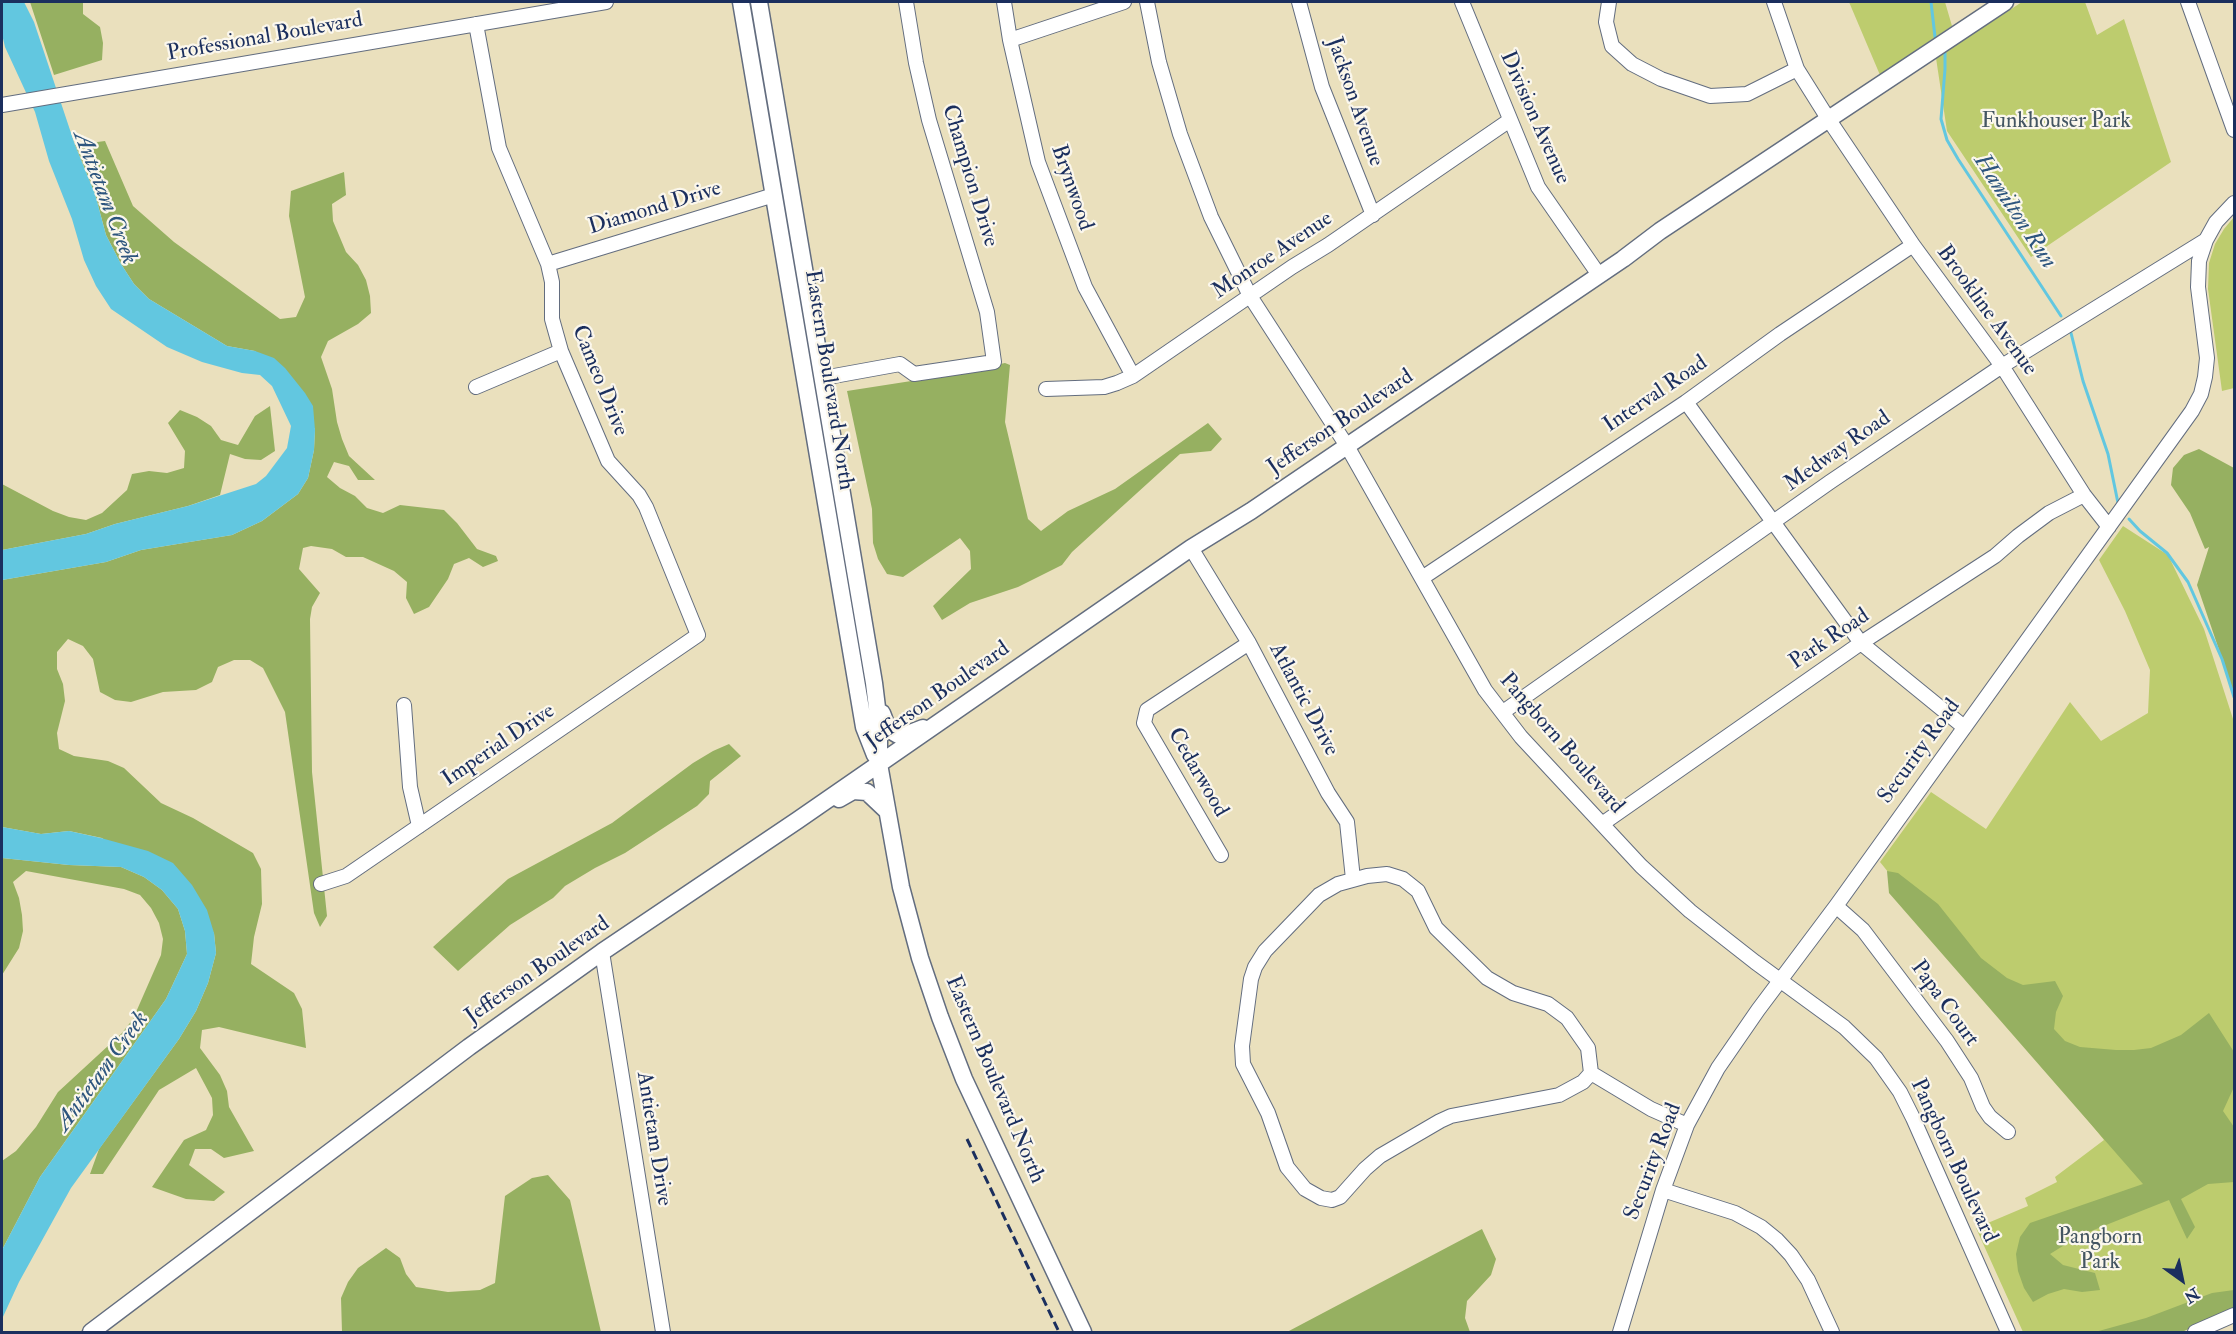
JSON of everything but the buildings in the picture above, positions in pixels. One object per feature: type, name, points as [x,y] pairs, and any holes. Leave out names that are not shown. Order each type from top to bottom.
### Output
[{"type":"main road","name":"Eastern Boulevard North","points":[[741,2],[864,727],[879,764]]},
{"type":"main road","name":"Eastern Boulevard North","points":[[759,2],[874,683],[879,724],[879,764],[901,887],[920,958],[940,1017],[989,1135],[1083,1332]]},
{"type":"main road","name":"Jefferson Boulevard","points":[[91,1332],[469,1047],[602,951],[798,820],[1191,548],[1251,511],[1599,275],[1660,231],[2005,2]]},
{"type":"main road","points":[[774,195],[782,198],[788,208],[800,282],[810,302]]},
{"type":"main road","points":[[790,291],[800,306],[812,368],[816,375],[822,378]]},
{"type":"main road","points":[[874,683],[884,724],[893,733],[905,735],[946,718]]},
{"type":"main road","points":[[798,820],[853,791],[867,792],[886,810]]},
{"type":"street","name":"Professional Boulevard","points":[[2,105],[606,2]]},
{"type":"street","name":"Champion Drive","points":[[822,378],[900,364],[914,374],[994,362],[987,312],[929,120],[916,63],[906,2]]},
{"type":"street","name":"Brynwood","points":[[1004,2],[1010,40],[1038,162],[1085,287],[1132,376]]},
{"type":"street","points":[[1010,40],[1124,2]]},
{"type":"street","name":"Pangborn Boulevard","points":[[1147,2],[1159,62],[1180,134],[1211,217],[1250,296],[1347,446],[1480,682],[1529,745],[1641,866],[1690,911],[1861,1042],[1888,1074],[1913,1118],[2008,1332]]},
{"type":"street","name":"Jackson Avenue","points":[[1299,2],[1322,87],[1373,215]]},
{"type":"street","name":"Division Avenue","points":[[1462,2],[1538,188],[1599,275]]},
{"type":"street","points":[[1609,2],[1606,22],[1612,46],[1632,64],[1661,79],[1710,96],[1747,94],[1797,69]]},
{"type":"street","name":"Brookline Avenue","points":[[1774,2],[1797,69],[1829,120],[1913,245],[2002,366],[2084,495],[2109,527]]},
{"type":"street","points":[[2188,2],[2235,130]]},
{"type":"street","name":"Cameo Drive","points":[[476,24],[499,148],[548,264],[552,282],[552,319],[561,351],[608,460],[639,495],[646,507],[698,635]]},
{"type":"street","name":"Monroe Avenue","points":[[1046,389],[1104,387],[1132,376],[1373,215],[1510,120]]},
{"type":"street","name":"Diamond Drive","points":[[548,264],[774,195]]},
{"type":"street","name":"Security Road","points":[[1620,1332],[1663,1190],[1687,1125],[1718,1068],[2180,429],[2201,394],[2207,358],[2198,287],[2199,261],[2206,240],[2216,222],[2235,203]]},
{"type":"street","name":"Medway Road","points":[[1503,712],[1830,482],[2002,366],[2206,240]]},
{"type":"street","name":"Interval Road","points":[[1422,578],[1686,402],[1779,334],[1913,245]]},
{"type":"street","points":[[476,387],[561,351]]},
{"type":"street","points":[[1686,402],[1861,643],[1964,727]]},
{"type":"street","name":"Park Road","points":[[1602,824],[1861,643],[1995,556],[2049,513],[2084,495]]},
{"type":"street","name":"Atlantic Drive","points":[[1191,548],[1249,643],[1328,793],[1347,822],[1353,879]]},
{"type":"street","name":"Imperial Drive","points":[[321,884],[346,876],[698,635]]},
{"type":"street","name":"Cedarwood","points":[[1221,855],[1144,723],[1147,710],[1249,643]]},
{"type":"street","points":[[404,705],[410,787],[419,826]]},
{"type":"street","points":[[1387,874],[1412,884],[1418,891],[1436,928],[1487,978],[1513,993],[1548,1004],[1567,1018],[1588,1048],[1591,1073],[1583,1082],[1559,1095],[1451,1116],[1440,1121],[1380,1156],[1340,1197],[1332,1200],[1321,1198],[1305,1190],[1287,1167],[1268,1113],[1243,1064],[1242,1046],[1248,997],[1255,967],[1265,951],[1319,896],[1338,884],[1353,879],[1387,874]]},
{"type":"street","name":"Papa Court","points":[[1836,906],[1863,930],[1940,1031],[1965,1069],[1983,1107],[1990,1117],[2008,1132]]},
{"type":"street","name":"Antietam Drive","points":[[602,951],[663,1332]]},
{"type":"street","points":[[1591,1073],[1651,1109],[1687,1125]]},
{"type":"street","points":[[1663,1190],[1735,1213],[1761,1227],[1777,1240],[1791,1255],[1808,1280],[1832,1332]]},
{"type":"street","points":[[2195,1332],[2235,1315]]},
{"type":"green space","points":[[30,2],[83,2],[83,14],[100,27],[103,43],[102,60],[54,75]]},
{"type":"green space","points":[[1849,2],[1945,2],[1952,26],[1880,75]]},
{"type":"green space","name":"Funkhouser Park","points":[[2022,2],[2085,2],[2097,35],[2124,19],[2171,162],[2031,257],[1947,131],[1936,58]]},
{"type":"green space","points":[[105,141],[133,206],[174,242],[280,319],[296,317],[305,297],[289,216],[291,191],[344,172],[346,195],[332,204],[333,221],[346,252],[358,265],[366,280],[371,313],[358,324],[328,341],[321,357],[332,389],[337,422],[349,456],[375,480],[358,480],[349,466],[334,462],[327,477],[340,488],[355,496],[367,508],[383,513],[400,505],[444,510],[477,549],[496,556],[498,561],[483,567],[469,558],[454,564],[448,579],[429,607],[414,614],[406,598],[407,582],[394,571],[363,557],[346,557],[332,549],[311,546],[303,548],[299,569],[320,593],[312,607],[310,619],[312,772],[327,916],[320,927],[314,913],[285,712],[263,668],[250,660],[234,660],[218,667],[212,682],[196,690],[163,692],[131,702],[115,700],[100,692],[93,659],[83,646],[68,639],[57,652],[57,669],[63,684],[65,701],[57,733],[59,749],[74,756],[108,761],[124,768],[161,803],[193,818],[253,853],[261,869],[262,904],[254,937],[251,964],[294,993],[302,1009],[306,1048],[219,1027],[202,1030],[200,1048],[220,1075],[227,1091],[229,1107],[254,1151],[224,1158],[211,1149],[195,1149],[189,1165],[225,1192],[214,1201],[186,1199],[152,1187],[184,1140],[206,1130],[213,1115],[212,1098],[196,1068],[159,1090],[103,1174],[90,1174],[99,1149],[179,1039],[196,1011],[208,983],[216,953],[214,933],[102,838],[69,831],[41,834],[2,827],[2,580],[106,562],[141,550],[232,535],[262,521],[298,494],[308,478],[314,450],[315,429],[255,351],[227,346],[149,299],[134,284],[106,235],[95,194],[75,145]]},
{"type":"green space","points":[[2234,217],[2234,388],[2222,391],[2208,289],[2209,263],[2215,244]]},
{"type":"green space","points":[[1005,363],[1010,365],[1005,422],[1028,519],[1041,531],[1068,511],[1115,489],[1208,423],[1222,439],[1211,451],[1180,454],[1072,552],[1062,565],[1018,587],[970,603],[942,620],[933,606],[971,569],[970,551],[960,538],[903,577],[887,574],[878,559],[873,543],[872,509],[847,391],[937,377]]},
{"type":"green space","points":[[270,406],[275,451],[261,460],[245,459],[230,454],[220,495],[86,534],[2,550],[2,484],[53,511],[86,520],[102,513],[127,490],[132,474],[149,471],[167,473],[184,468],[185,451],[168,423],[180,410],[211,426],[221,440],[238,445],[255,416]]},
{"type":"green space","points":[[2199,449],[2234,468],[2234,694],[2197,585],[2209,547],[2205,549],[2190,513],[2171,485],[2173,468],[2184,455]]},
{"type":"green space","name":"Pangborn Park","points":[[2123,526],[2168,555],[2204,629],[2234,722],[2234,1302],[2165,1332],[2023,1332],[1976,1228],[2028,1206],[2025,1198],[2057,1182],[2055,1177],[2104,1140],[1880,862],[1931,792],[1986,829],[2070,702],[2101,741],[2148,713],[2150,670],[2125,611],[2099,560]]},
{"type":"green space","points":[[729,744],[741,756],[710,781],[709,794],[697,806],[625,853],[565,886],[553,898],[510,925],[458,971],[433,947],[508,879],[612,823],[693,763]]},
{"type":"green space","points":[[2,858],[69,865],[121,867],[144,877],[162,890],[178,909],[185,931],[187,954],[166,999],[40,1177],[2,1250],[2,1161],[16,1151],[36,1127],[58,1092],[122,1033],[133,1019],[161,955],[163,939],[159,923],[151,908],[140,895],[124,889],[26,871],[13,882],[19,898],[23,931],[19,948],[2,975]]},
{"type":"green space","points":[[1887,871],[1898,873],[1938,904],[1981,958],[2007,978],[2023,985],[2055,981],[2063,996],[2056,1012],[2054,1029],[2065,1041],[2080,1047],[2116,1050],[2151,1048],[2181,1035],[2209,1013],[2234,1052],[2234,1087],[2223,1111],[2234,1127],[2234,1182],[2208,1184],[2181,1199],[2195,1227],[2187,1239],[2169,1200],[2079,1236],[2050,1254],[2063,1265],[2095,1273],[2100,1290],[2082,1292],[2064,1289],[2033,1302],[2024,1288],[2018,1271],[2016,1254],[2020,1237],[2030,1223],[2143,1184],[1889,893]]},
{"type":"green space","points":[[548,1175],[570,1200],[601,1332],[342,1332],[341,1298],[348,1282],[358,1268],[386,1248],[400,1258],[406,1274],[416,1287],[448,1292],[480,1290],[495,1283],[505,1196],[532,1178]]},
{"type":"green space","points":[[1482,1229],[1496,1259],[1491,1275],[1467,1301],[1465,1318],[1470,1332],[1287,1332]]},
{"type":"green space","points":[[2234,1290],[2234,1308],[2182,1332],[2095,1332],[2146,1318],[2212,1293]]},
{"type":"water","name":"Antietam Creek","points":[[2,2],[24,2],[34,22],[75,145],[95,194],[106,235],[134,284],[149,299],[227,346],[255,351],[274,358],[285,368],[313,406],[314,450],[308,478],[298,494],[262,521],[232,535],[141,550],[106,562],[2,580],[2,550],[86,534],[115,524],[188,506],[256,484],[266,476],[287,448],[291,426],[272,386],[260,375],[242,373],[202,362],[167,347],[111,309],[96,286],[84,260],[72,219],[49,161],[35,112],[5,47],[2,34]]},
{"type":"water","name":"Antietam Creek","points":[[2,827],[41,834],[69,831],[148,851],[173,863],[192,885],[207,910],[214,933],[216,953],[208,983],[196,1011],[179,1039],[71,1188],[19,1282],[2,1319],[2,1250],[40,1177],[166,999],[187,954],[185,931],[178,909],[162,890],[144,877],[121,867],[69,865],[2,858]]},
{"type":"waterway","name":"Hamilton Run","points":[[1931,2],[1935,37]]},
{"type":"waterway","name":"Hamilton Run","points":[[1945,53],[1941,119],[1947,140],[2061,316]]},
{"type":"waterway","name":"Hamilton Run","points":[[2071,333],[2083,381],[2108,454],[2118,503]]},
{"type":"waterway","name":"Hamilton Run","points":[[2129,519],[2167,553],[2188,582],[2222,659],[2234,697]]},
{"type":"railway","points":[[967,1139],[1059,1332]]}]
